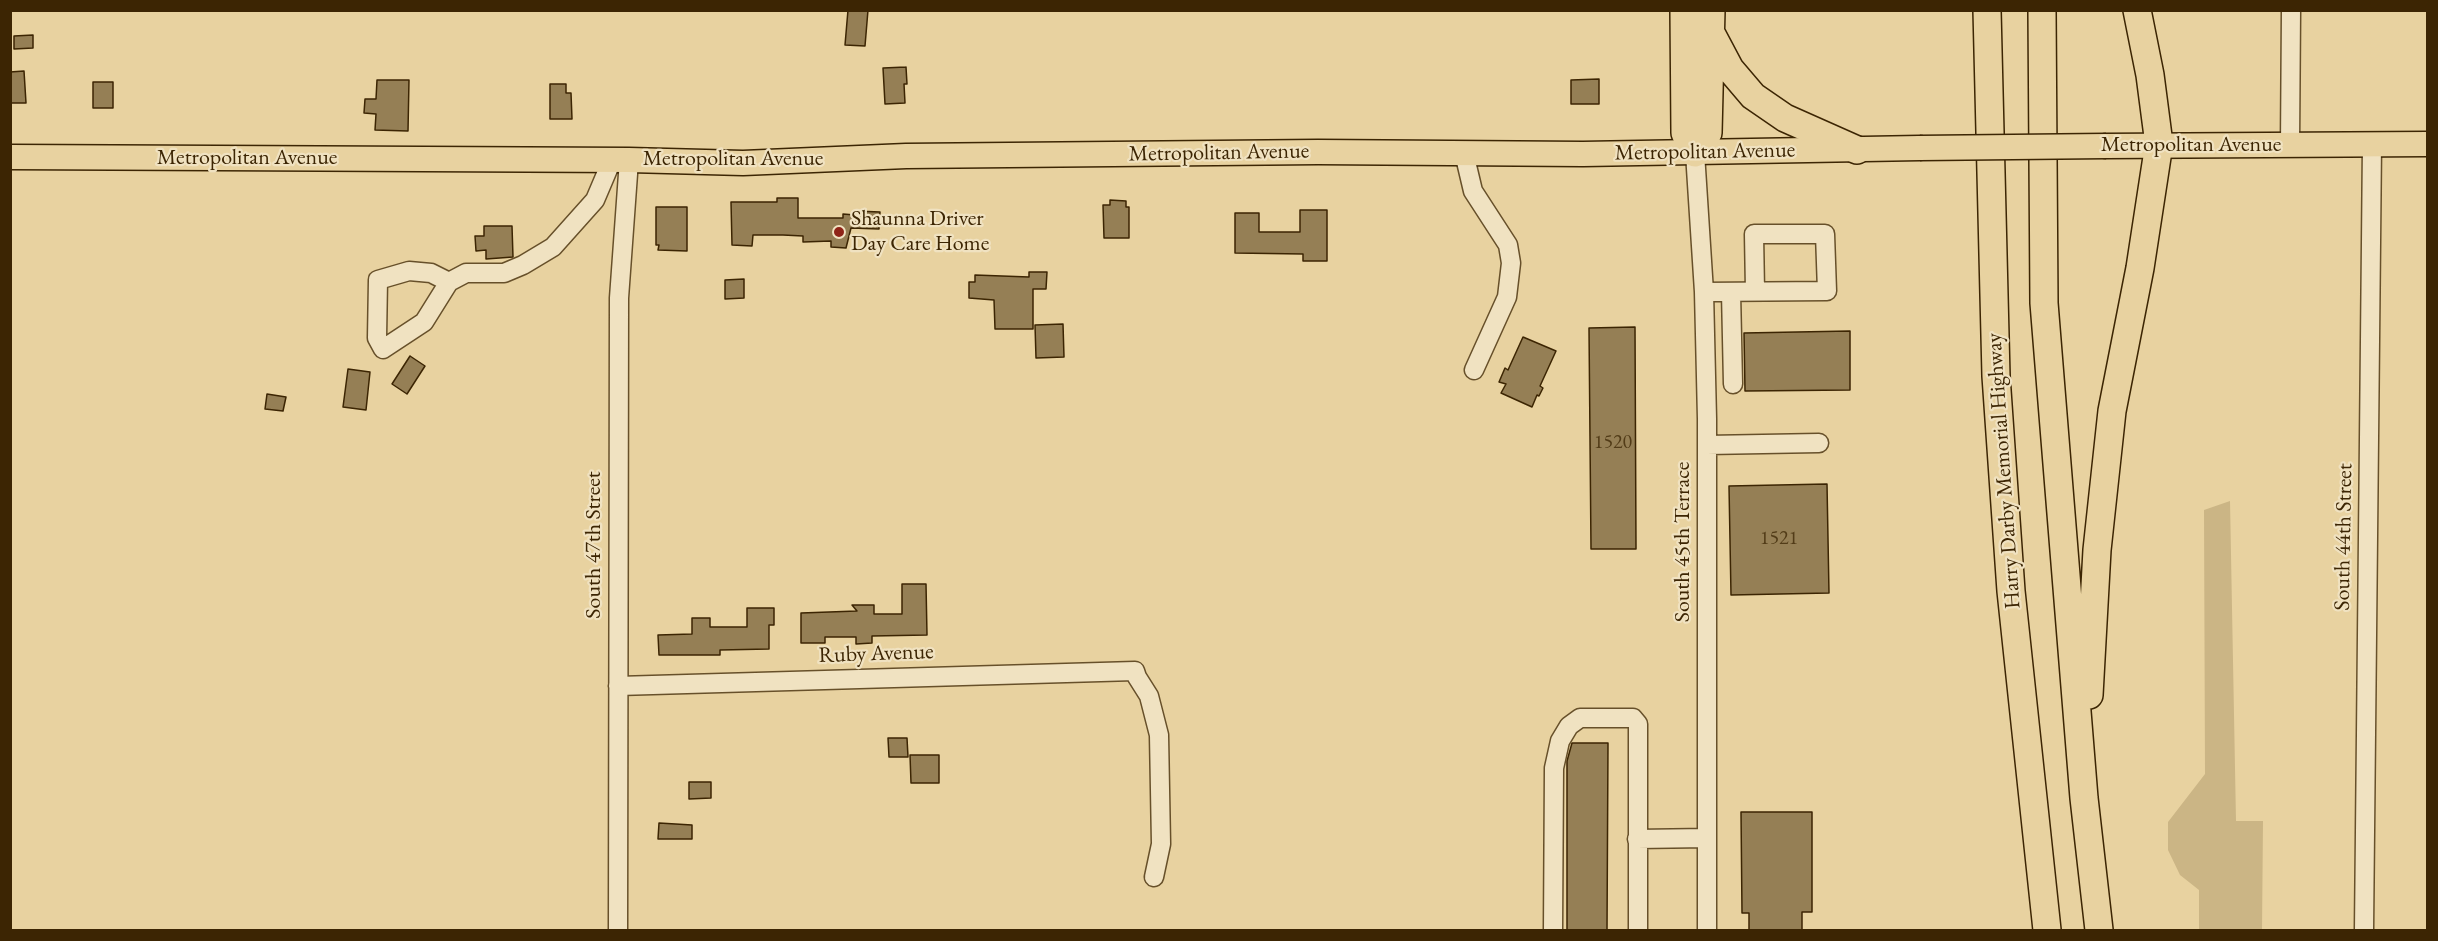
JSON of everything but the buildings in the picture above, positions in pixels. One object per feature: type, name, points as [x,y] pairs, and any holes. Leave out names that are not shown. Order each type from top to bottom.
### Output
[{"type":"highway","points":[[1684,10],[1685,134],[1695,153],[1708,133],[1711,23]]},
{"type":"highway","name":"Harry Darby Memorial Highway","points":[[1987,10],[1996,388],[2011,591],[2047,930]]},
{"type":"highway","points":[[2042,10],[2044,303],[2084,798],[2099,930]]},
{"type":"highway","points":[[2084,798],[2097,550],[2112,411],[2140,268],[2159,144],[2150,75],[2137,10]]},
{"type":"highway","points":[[1711,23],[1730,69],[1753,96],[1785,118],[1857,150]]},
{"type":"main road","name":"Metropolitan Avenue","points":[[10,157],[621,160],[743,163],[929,156],[1318,152],[1695,153],[2159,144],[2427,144]]},
{"type":"street","points":[[2290,145],[2291,10]]},
{"type":"street","name":"South 44th Street","points":[[2364,930],[2372,144]]},
{"type":"street","points":[[1464,153],[1473,191],[1508,245],[1511,262],[1507,297],[1474,370]]},
{"type":"street","name":"South 45th Terrace","points":[[1695,153],[1704,292],[1707,445],[1707,930]]},
{"type":"street","points":[[449,282],[431,273],[409,271],[378,280],[377,338],[383,349],[424,322],[449,282],[466,273],[504,273],[523,265],[553,247],[595,200],[621,160]]},
{"type":"street","name":"South 47th Street","points":[[618,930],[621,160]]},
{"type":"street","points":[[1704,292],[1827,291],[1825,234],[1754,234],[1755,291]]},
{"type":"street","points":[[1731,292],[1733,384]]},
{"type":"street","points":[[1707,445],[1819,443]]},
{"type":"street","name":"Ruby Avenue","points":[[618,686],[1135,671],[1149,696],[1159,735],[1161,844],[1154,877]]},
{"type":"street","points":[[1552,930],[1554,768],[1560,741],[1569,726],[1580,718],[1633,718],[1638,724],[1637,839],[1643,930]]},
{"type":"street","points":[[1637,839],[1707,838]]},
{"type":"shaded area","points":[[2230,501],[2236,821],[2263,821],[2262,930],[2199,930],[2199,890],[2180,875],[2168,850],[2168,822],[2205,774],[2204,510]]},
{"type":"place","name":"Shaunna Driver Day Care Home","points":[[839,232]]}]
